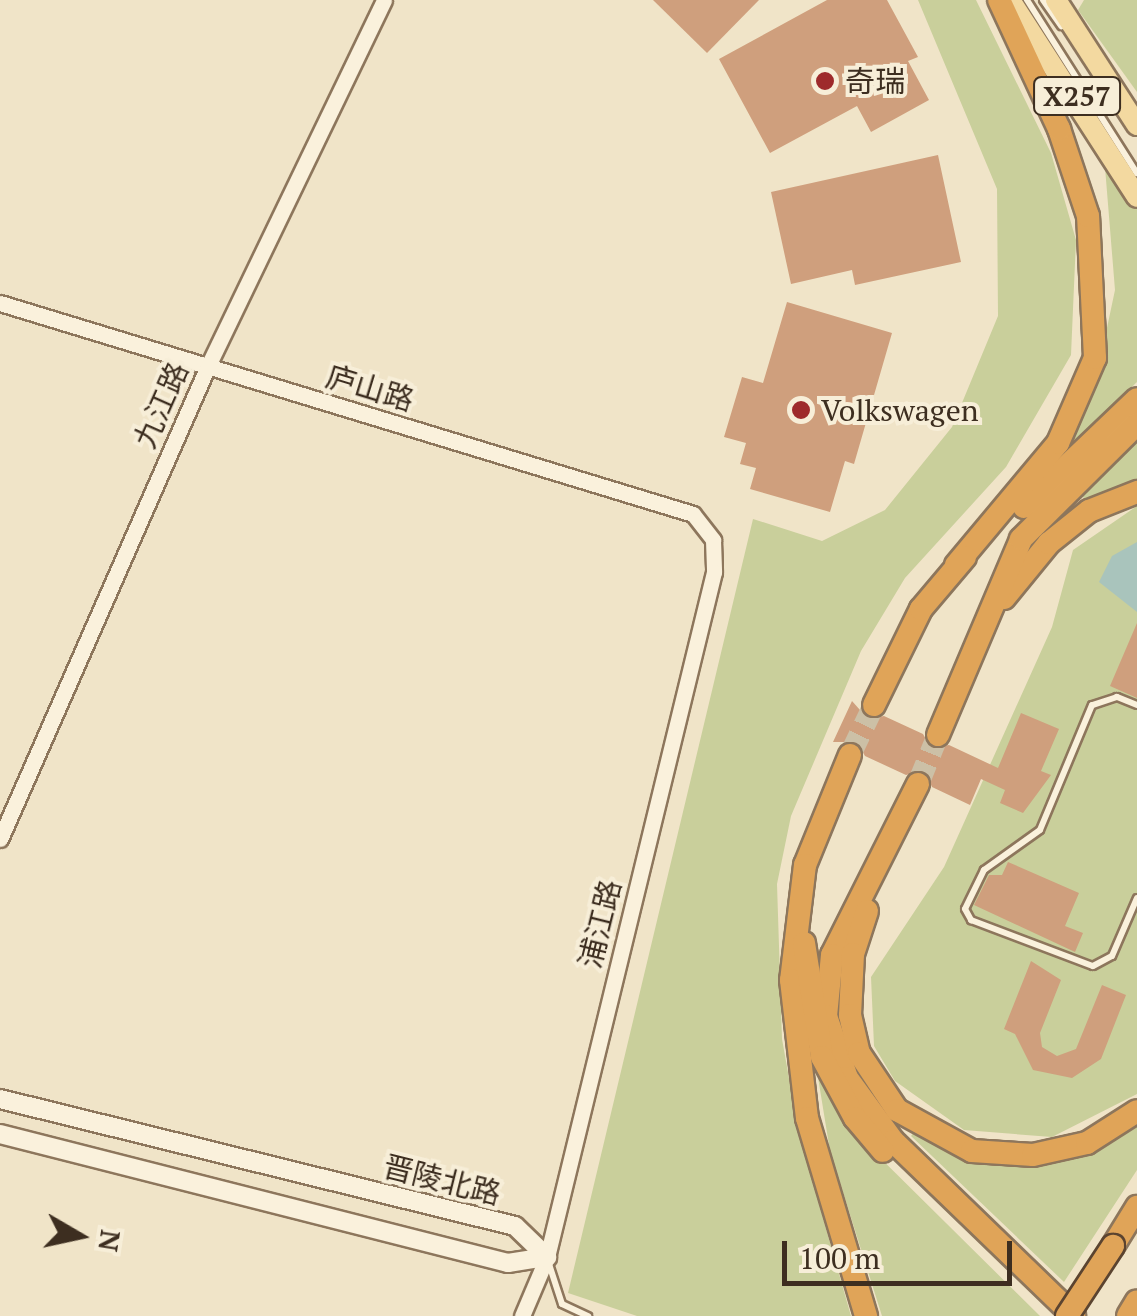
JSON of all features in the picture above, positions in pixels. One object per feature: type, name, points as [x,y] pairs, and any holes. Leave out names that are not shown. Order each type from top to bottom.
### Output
[{"type":"highway","points":[[874,705],[921,609],[1058,443],[1095,358],[1088,216],[1059,128],[1000,0]]},
{"type":"highway","points":[[956,565],[1137,400]]},
{"type":"highway","points":[[938,735],[1021,540],[1137,424]]},
{"type":"highway","points":[[974,648],[1049,543],[1090,512],[1137,492]]},
{"type":"highway","points":[[850,755],[805,865],[791,980],[808,1118],[866,1316]]},
{"type":"highway","points":[[918,784],[825,983],[826,1016],[847,1078],[893,1141],[1071,1316],[1137,1207]]},
{"type":"highway","points":[[894,834],[853,954],[849,996],[858,1053],[897,1110],[972,1151],[1019,1155],[1087,1143],[1137,1111]]},
{"type":"highway","points":[[805,865],[812,1016],[837,1090],[885,1152],[1053,1316]]},
{"type":"highway","points":[[1128,1316],[1137,1301]]},
{"type":"main road","name":"X257","points":[[1010,0],[1137,197]]},
{"type":"main road","name":"X257","points":[[1056,0],[1137,124]]},
{"type":"main road","name":"晋陵北路","points":[[0,1099],[515,1226],[546,1257]]},
{"type":"main road","points":[[0,1134],[508,1263],[546,1257]]},
{"type":"street","name":"九江路","points":[[0,838],[208,368],[384,0]]},
{"type":"street","name":"庐山路","points":[[0,303],[693,514],[713,540]]},
{"type":"street","name":"浦江路","points":[[522,1316],[546,1257],[714,572],[713,540]]},
{"type":"lane","points":[[1027,0],[1137,173]]},
{"type":"lane","points":[[1043,0],[1137,140]]},
{"type":"lane","points":[[1137,704],[1117,697],[1092,705],[1040,830],[984,870],[965,909],[970,920],[1093,966],[1112,956],[1137,898]]},
{"type":"lane","points":[[546,1257],[562,1304],[588,1316]]},
{"type":"green space","points":[[918,0],[976,0],[1051,153],[1076,240],[1071,355],[1006,467],[905,578],[861,651],[791,816],[777,884],[782,1039],[799,1134],[851,1316],[637,1316],[568,1293],[753,519],[822,541],[885,510],[952,427],[998,316],[997,189]]},
{"type":"green space","points":[[1084,0],[1137,0],[1137,92],[1078,10]]},
{"type":"green space","points":[[1104,155],[1137,209],[1137,382],[1075,442],[1069,436],[1093,394],[1115,290]]},
{"type":"green space","points":[[1137,437],[1137,483],[1087,502],[1080,493]]},
{"type":"green space","points":[[1137,506],[1137,1094],[1052,1137],[964,1130],[895,1081],[874,1046],[871,977],[944,867],[1052,627],[1073,550]]},
{"type":"green space","points":[[815,1059],[852,1130],[1040,1316],[882,1316],[830,1151]]},
{"type":"green space","points":[[1137,1125],[1137,1170],[1064,1282],[911,1136],[916,1130],[959,1155],[1089,1150]]},
{"type":"water","points":[[1137,542],[1137,612],[1099,582],[1112,556]]},
{"type":"building","points":[[653,0],[759,0],[707,53]]},
{"type":"building","name":"奇瑞","points":[[827,0],[887,0],[918,57],[908,61],[929,100],[871,132],[857,106],[770,153],[719,59]]},
{"type":"building","points":[[938,155],[961,262],[855,285],[852,270],[791,284],[771,192]]},
{"type":"building","name":"Volkswagen","points":[[787,302],[892,333],[854,464],[845,461],[830,512],[750,489],[756,468],[740,464],[746,443],[724,437],[742,377],[763,383]]},
{"type":"building","points":[[1137,623],[1137,698],[1110,686]]},
{"type":"building","points":[[852,701],[868,719],[884,716],[923,734],[931,748],[949,745],[998,768],[1021,713],[1059,729],[1041,771],[1051,775],[1023,813],[1000,803],[1005,790],[981,779],[970,805],[932,787],[924,770],[906,775],[865,756],[857,742],[833,742]]},
{"type":"building","points":[[1008,862],[1079,893],[1065,926],[1083,933],[1075,952],[974,905],[989,875],[1002,875]]},
{"type":"building","points":[[1031,961],[1061,980],[1040,1033],[1042,1047],[1057,1056],[1076,1049],[1102,985],[1126,995],[1101,1059],[1072,1078],[1033,1070],[1015,1034],[1004,1029]]},
{"type":"tunnel","points":[[850,755],[874,705]]},
{"type":"tunnel","points":[[918,784],[938,735]]},
{"type":"place","name":"奇瑞","points":[[825,81]]},
{"type":"place","name":"Volkswagen","points":[[801,410]]}]
